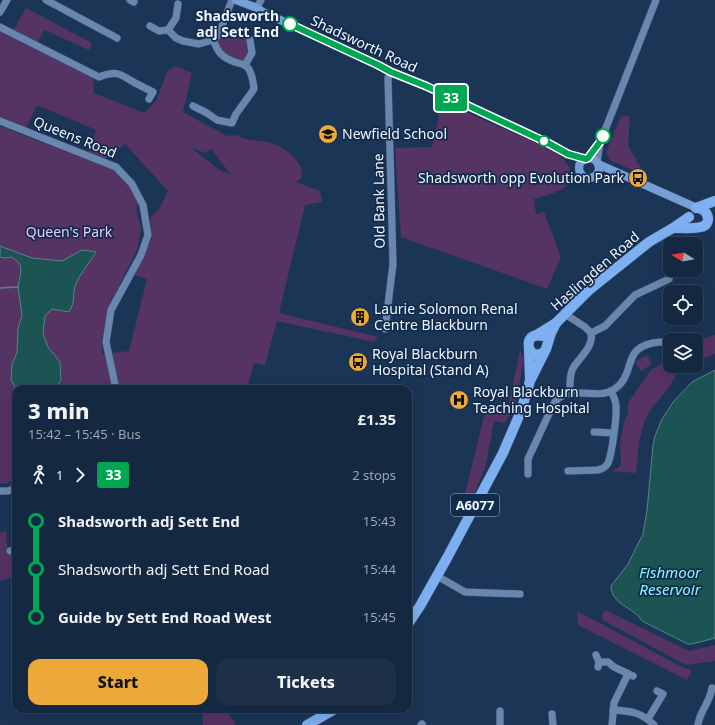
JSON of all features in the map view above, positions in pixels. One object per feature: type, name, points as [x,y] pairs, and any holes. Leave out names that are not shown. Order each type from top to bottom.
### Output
[{"type":"highway","name":"A6077","points":[[689,217],[692,211],[697,208],[715,202]]},
{"type":"highway","name":"A6077","points":[[698,227],[706,224],[715,202]]},
{"type":"highway","points":[[697,208],[706,211],[708,216]]},
{"type":"highway","points":[[689,217],[692,225],[698,227]]},
{"type":"highway","name":"Haslingden Road","points":[[535,336],[556,323],[589,290],[649,242],[689,217]]},
{"type":"highway","name":"Haslingden Road","points":[[673,228],[698,227]]},
{"type":"highway","name":"Haslingden Road","points":[[412,618],[437,576],[503,453],[521,411],[530,380],[546,349],[556,323]]},
{"type":"highway","name":"A6077","points":[[529,350],[528,343],[532,337],[535,336]]},
{"type":"highway","points":[[529,350],[536,354],[546,349],[544,338],[535,336]]},
{"type":"highway","name":"Haslingden Road","points":[[529,350],[530,380]]},
{"type":"highway","points":[[302,725],[307,725],[329,713]]},
{"type":"highway","points":[[317,725],[324,716]]},
{"type":"main road","name":"Shadsworth Road","points":[[236,0],[258,8],[263,12],[391,72],[426,86],[548,143],[568,154],[587,159],[591,158],[618,174],[697,208]]},
{"type":"main road","name":"Shadsworth Road","points":[[568,154],[586,177],[594,177]]},
{"type":"main road","points":[[580,170],[581,164],[587,159]]},
{"type":"main road","points":[[594,177],[599,170],[598,163]]},
{"type":"main road","points":[[594,177],[618,174]]},
{"type":"main road","points":[[678,200],[684,207],[689,217]]},
{"type":"street","points":[[0,12],[7,0]]},
{"type":"street","points":[[46,0],[117,38]]},
{"type":"street","points":[[168,30],[176,38],[183,42],[199,44],[213,40],[220,33],[232,0]]},
{"type":"street","points":[[258,8],[261,0]]},
{"type":"street","points":[[587,159],[600,142],[656,0]]},
{"type":"street","points":[[150,26],[159,31],[168,30],[176,18],[178,4]]},
{"type":"street","points":[[0,27],[99,77],[107,74],[122,75],[134,83],[153,92],[149,99]]},
{"type":"street","points":[[193,106],[207,113],[216,120],[232,123],[236,114],[254,89],[250,70],[245,65],[227,58],[220,53],[213,40]]},
{"type":"street","points":[[245,65],[252,53],[250,40]]},
{"type":"street","name":"Old Bank Lane","points":[[384,329],[393,264],[388,78],[391,72]]},
{"type":"street","name":"Queens Road","points":[[0,121],[116,166],[132,184],[143,206],[148,235],[141,255],[111,310],[106,342],[115,385]]},
{"type":"street","points":[[598,163],[600,142]]},
{"type":"street","points":[[591,333],[605,326],[632,297],[669,279]]},
{"type":"street","points":[[565,314],[585,326],[591,333],[591,342],[572,369],[570,393]]},
{"type":"street","points":[[529,474],[528,459],[553,405],[560,397],[570,393],[598,394],[611,391],[620,385],[624,380],[634,353],[644,345],[657,340]]},
{"type":"street","points":[[573,463],[570,471],[598,470],[606,466],[610,454],[616,407],[615,399],[611,391]]},
{"type":"street","points":[[593,432],[613,433]]},
{"type":"street","points":[[0,491],[12,490]]},
{"type":"street","points":[[437,576],[465,592],[520,594]]},
{"type":"street","points":[[598,661],[608,662],[614,667],[630,675],[616,698],[613,710],[612,725]]},
{"type":"street","points":[[698,725],[698,720],[709,700],[711,687]]},
{"type":"street","points":[[648,719],[663,694],[657,691]]},
{"type":"street","points":[[613,710],[636,712],[648,719],[654,725]]},
{"type":"street","points":[[500,711],[500,725]]},
{"type":"street","points":[[552,714],[554,725]]},
{"type":"green space","name":"Queen's Park","points":[[26,8],[92,43],[89,50],[44,30],[37,44],[92,70],[94,93],[144,113],[156,101],[168,70],[176,66],[192,73],[183,112],[227,136],[236,135],[247,139],[272,143],[291,155],[299,163],[302,170],[301,178],[296,182],[320,191],[322,202],[305,205],[279,313],[378,337],[374,342],[277,321],[265,365],[254,363],[248,385],[12,385],[12,481],[4,484],[0,483],[0,126],[51,146],[55,142],[87,155],[96,130],[37,105],[25,130],[0,122],[0,27],[12,32]],"holes":[[[125,144],[168,191],[159,209],[150,218],[152,238],[135,275],[147,279],[129,351],[102,354],[102,340],[107,310],[137,250],[141,229],[136,209],[141,201],[116,167],[102,161]],[[190,147],[205,153],[211,149],[231,175],[218,169]]]},
{"type":"green space","points":[[222,27],[250,40],[252,53],[245,65],[229,59],[213,40]]},
{"type":"green space","points":[[442,101],[549,149],[570,167],[571,176],[569,182],[563,188],[534,199],[536,214],[544,212],[561,257],[547,289],[401,237],[395,148],[432,147]]},
{"type":"green space","points":[[621,116],[630,116],[628,145],[643,172],[642,174],[611,161],[606,152]]},
{"type":"green space","points":[[715,335],[715,354],[703,358],[703,339]]},
{"type":"green space","points":[[520,350],[524,360],[515,406],[505,423],[494,421],[486,465],[474,495],[465,493],[485,412],[506,415]]},
{"type":"green space","points":[[647,355],[652,364],[641,371],[635,362]]},
{"type":"green space","points":[[663,363],[663,373],[677,373],[670,386],[651,409],[644,422],[639,442],[636,473],[611,471],[618,468],[621,464],[620,444],[624,422],[628,413],[628,403],[651,370]]},
{"type":"green space","points":[[6,531],[8,554],[12,552],[12,577],[0,581],[0,533]]},
{"type":"green space","points":[[605,610],[689,651],[715,645],[715,661],[687,665],[680,662],[603,620],[602,616]]},
{"type":"green space","points":[[577,611],[680,666],[691,670],[687,680],[578,625]]},
{"type":"green space","points":[[202,713],[227,713],[235,722],[235,725],[203,725]]},
{"type":"water","points":[[0,246],[32,258],[62,261],[82,250],[96,252],[77,282],[73,302],[69,312],[52,309],[45,316],[43,334],[48,347],[60,362],[61,380],[58,385],[14,385],[11,379],[12,365],[17,352],[18,328],[22,316],[18,287],[21,272],[20,264],[12,257],[0,257]]},
{"type":"water","name":"Fishmoor Reservoir","points":[[715,370],[715,638],[688,644],[642,621],[634,612],[615,598],[611,586],[628,564],[643,534],[647,511],[653,445],[662,419],[674,401],[692,382]]},
{"type":"waterway","points":[[0,288],[18,287]]},
{"type":"bus line","name":"33","points":[[290,24],[391,72],[426,86],[548,143],[568,154],[586,159],[588,158],[603,136]]},
{"type":"place","name":"Shadsworth adj Sett End","points":[[290,24]]},
{"type":"place","name":"Newfield School","points":[[328,134]]},
{"type":"place","name":"Shadsworth opp Evolution Park","points":[[638,178]]},
{"type":"place","name":"Laurie Solomon Renal Centre Blackburn","points":[[360,317]]},
{"type":"place","name":"Royal Blackburn Hospital (Stand A)","points":[[358,362]]},
{"type":"place","name":"Royal Blackburn Teaching Hospital","points":[[459,400]]}]
